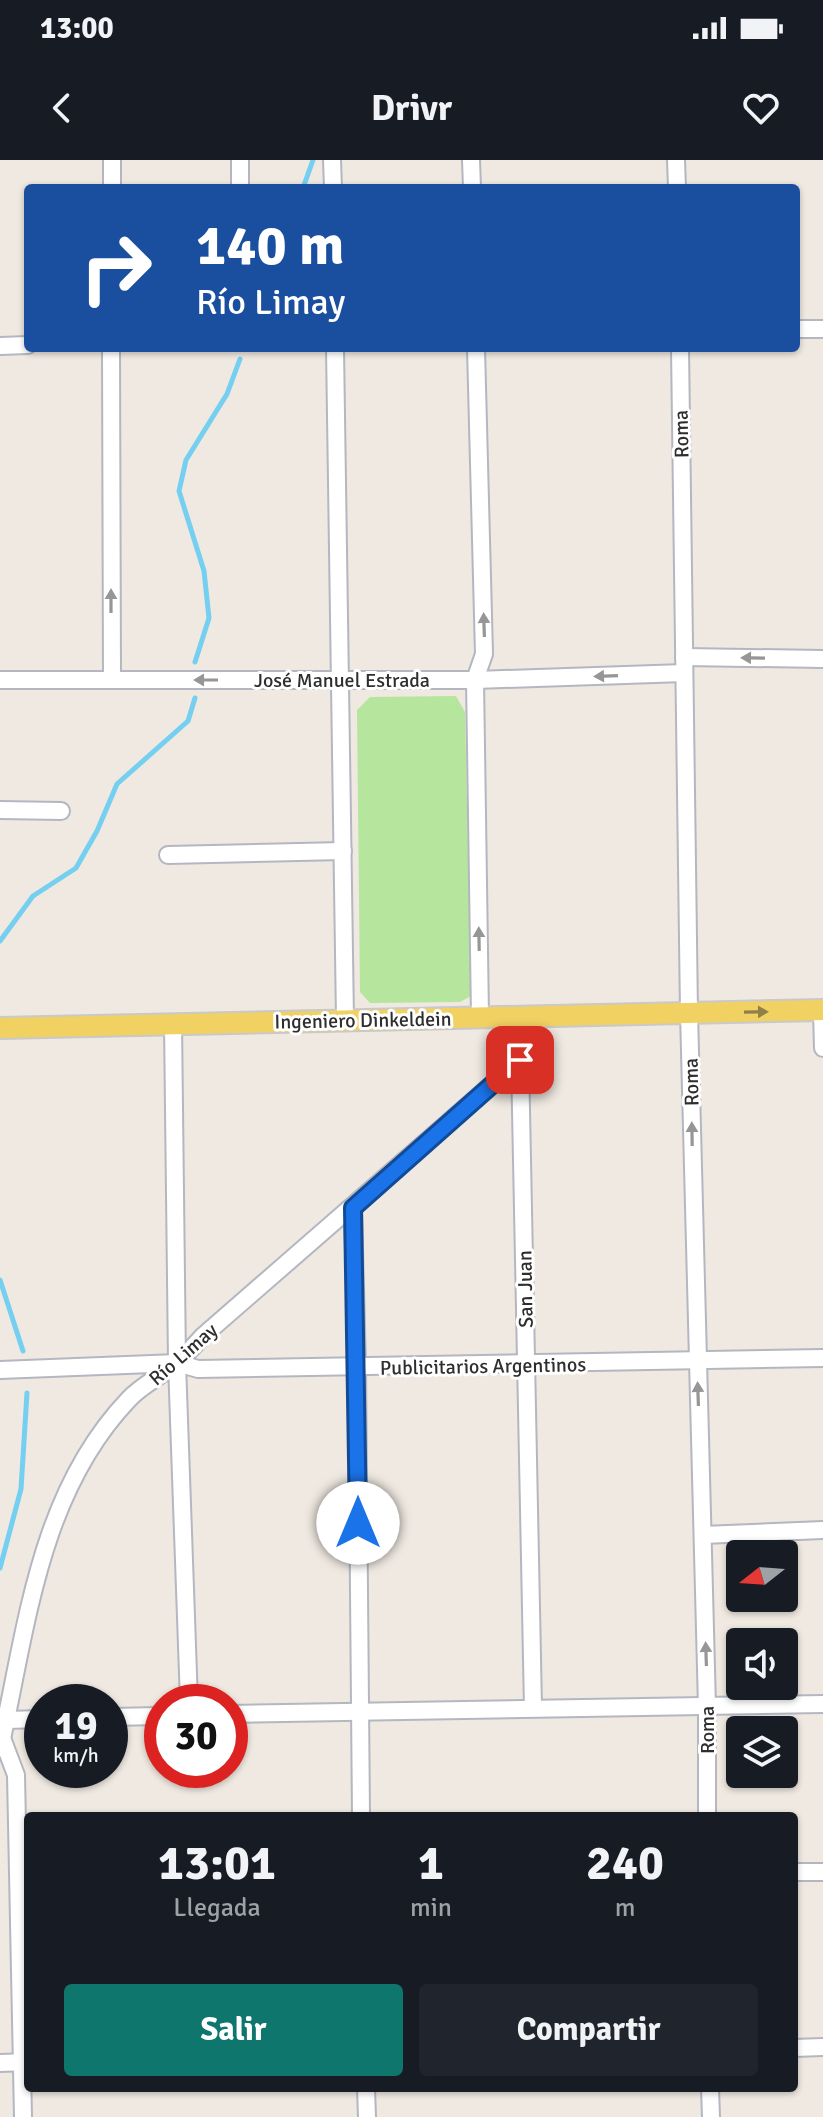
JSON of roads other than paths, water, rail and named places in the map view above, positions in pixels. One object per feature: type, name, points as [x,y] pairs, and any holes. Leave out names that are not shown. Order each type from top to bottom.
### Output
[{"type":"main road","name":"Ingeniero Dinkeldein","points":[[0,1028],[823,1010]]},
{"type":"street","points":[[112,160],[112,184]]},
{"type":"street","points":[[240,160],[240,184]]},
{"type":"street","points":[[332,160],[333,184]]},
{"type":"street","points":[[471,160],[472,184]]},
{"type":"street","points":[[676,160],[677,184]]},
{"type":"street","points":[[800,329],[823,329]]},
{"type":"street","points":[[0,346],[24,345]]},
{"type":"street","points":[[111,352],[112,679]]},
{"type":"street","points":[[335,352],[345,1020]]},
{"type":"street","points":[[476,352],[484,654],[475,680],[480,1017]]},
{"type":"street","name":"Roma","points":[[680,352],[689,1013],[707,1812]]},
{"type":"street","name":"José Manuel Estrada","points":[[0,680],[475,680],[823,659]]},
{"type":"street","points":[[0,810],[61,811]]},
{"type":"street","points":[[168,855],[343,851]]},
{"type":"street","points":[[823,1010],[823,1048]]},
{"type":"street","name":"San Juan","points":[[530,1016],[520,1060],[533,1708]]},
{"type":"street","points":[[173,1023],[177,1363],[188,1684]]},
{"type":"street","name":"Río Limay","points":[[1,1743],[26,1614],[58,1510],[90,1449],[130,1397],[177,1363],[203,1336],[520,1060]]},
{"type":"street","points":[[353,1208],[361,1812]]},
{"type":"street","name":"Publicitarios Argentinos","points":[[0,1370],[177,1363],[198,1369],[526,1366],[823,1358]]},
{"type":"street","points":[[703,1535],[823,1530]]},
{"type":"street","points":[[248,1714],[823,1704]]},
{"type":"street","points":[[6,1720],[24,1720]]},
{"type":"street","points":[[1,1743],[16,1775],[24,2030]]},
{"type":"street","points":[[798,1872],[823,1872]]},
{"type":"street","points":[[798,2048],[823,2047]]},
{"type":"street","points":[[0,2063],[24,2062]]},
{"type":"street","points":[[23,2117],[24,2090]]},
{"type":"street","points":[[366,2092],[367,2117]]},
{"type":"street","points":[[710,2092],[711,2117]]},
{"type":"waterway","points":[[304,184],[313,160]]},
{"type":"waterway","points":[[195,662],[209,618],[204,571],[179,491],[186,460],[227,394],[240,359]]},
{"type":"waterway","points":[[0,941],[33,896],[76,868],[97,831],[117,784],[188,721],[195,698]]},
{"type":"waterway","points":[[0,1280],[23,1351]]},
{"type":"waterway","points":[[0,1568],[21,1489],[27,1393]]}]
